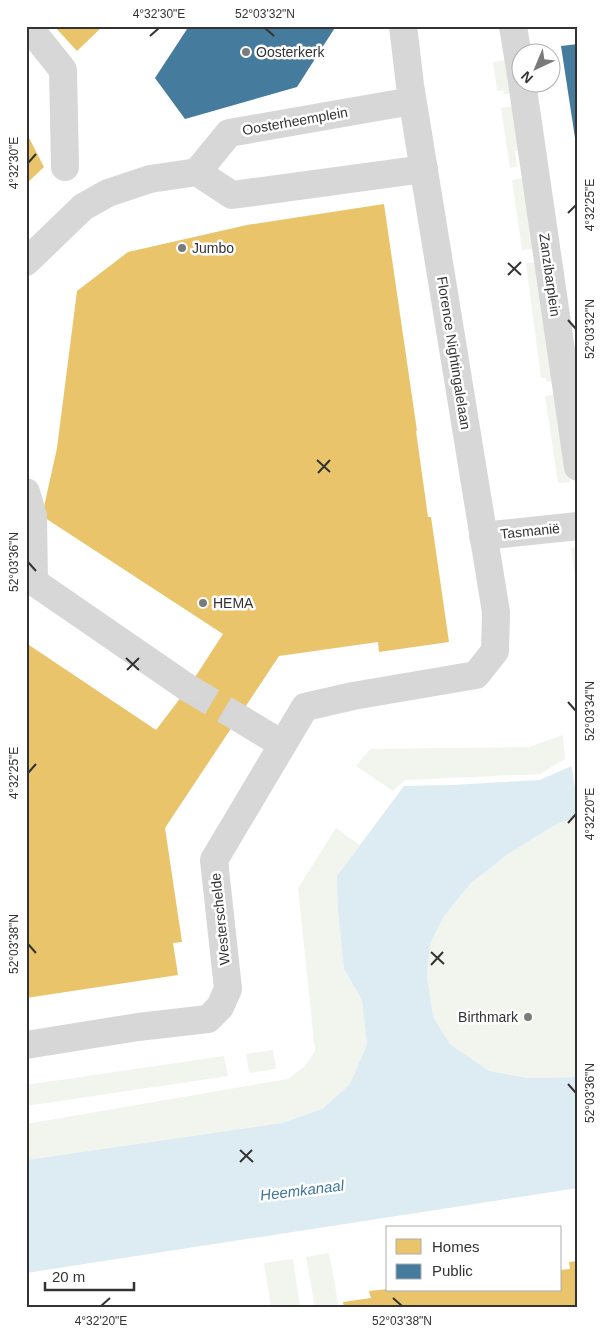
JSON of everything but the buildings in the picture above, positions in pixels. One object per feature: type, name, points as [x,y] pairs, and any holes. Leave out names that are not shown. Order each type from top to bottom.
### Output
[{"type":"street","points":[[28,26],[63,70],[65,167]]},
{"type":"street","name":"Florence Nightingalelaan","points":[[403,26],[412,101],[496,612],[495,652],[476,674]]},
{"type":"street","name":"Zanzibarplein","points":[[513,26],[516,42]]},
{"type":"street","name":"Zanzibarplein","points":[[523,92],[578,467]]},
{"type":"street","name":"Oosterheemplein","points":[[197,172],[229,133],[412,101]]},
{"type":"street","points":[[26,262],[84,207],[108,193],[150,179],[197,172],[232,195],[424,169]]},
{"type":"street","points":[[26,492],[33,516],[30,582],[188,688]]},
{"type":"street","name":"Tasmanië","points":[[483,536],[578,526]]},
{"type":"street","name":"Westerschelde","points":[[26,1044],[138,1027],[208,1019],[220,1007],[228,989],[214,860],[305,707],[353,696],[476,674]]},
{"type":"street","points":[[239,718],[282,744]]},
{"type":"shaded area","points":[[508,60],[512,93],[504,94],[503,90],[497,91],[493,62]]},
{"type":"shaded area","points":[[514,106],[521,150],[515,151],[517,166],[510,168],[501,108]]},
{"type":"shaded area","points":[[525,178],[536,249],[522,250],[512,180]]},
{"type":"shaded area","points":[[538,262],[555,380],[547,382],[546,378],[541,378],[526,263]]},
{"type":"shaded area","points":[[557,394],[570,482],[558,483],[545,396]]},
{"type":"shaded area","points":[[578,547],[578,598],[571,548]]},
{"type":"shaded area","points":[[563,735],[565,759],[540,774],[405,780],[393,791],[356,766],[370,749],[529,747]]},
{"type":"shaded area","points":[[578,816],[578,1077],[528,1078],[489,1071],[450,1044],[433,1017],[427,976],[430,944],[444,916],[471,883],[508,854],[555,825]]},
{"type":"shaded area","points":[[336,828],[360,845],[337,876],[344,969],[362,1000],[367,1045],[350,1084],[322,1109],[282,1123],[26,1160],[26,1124],[288,1079],[305,1066],[315,1051],[298,888]]},
{"type":"shaded area","points":[[273,1050],[276,1069],[249,1073],[246,1054]]},
{"type":"shaded area","points":[[224,1056],[228,1076],[26,1106],[26,1085]]},
{"type":"shaded area","points":[[329,1253],[339,1308],[315,1308],[306,1257]]},
{"type":"shaded area","points":[[293,1259],[300,1308],[271,1308],[264,1263]]},
{"type":"water","name":"Heemkanaal","points":[[578,763],[578,816],[555,825],[508,854],[471,883],[444,916],[430,944],[427,976],[433,1017],[450,1044],[489,1071],[528,1078],[578,1077],[578,1188],[26,1273],[26,1160],[282,1123],[322,1109],[350,1084],[367,1045],[362,1000],[344,969],[337,876],[404,786],[540,780]]},
{"type":"pier","points":[[578,761],[578,807],[571,763]]},
{"type":"tunnel","points":[[188,688],[239,718]]},
{"type":"place","name":"Oosterkerk","points":[[246,52]]},
{"type":"place","name":"Jumbo","points":[[182,248]]},
{"type":"place","name":"HEMA","points":[[203,603]]},
{"type":"place","name":"Birthmark","points":[[528,1017]]}]
